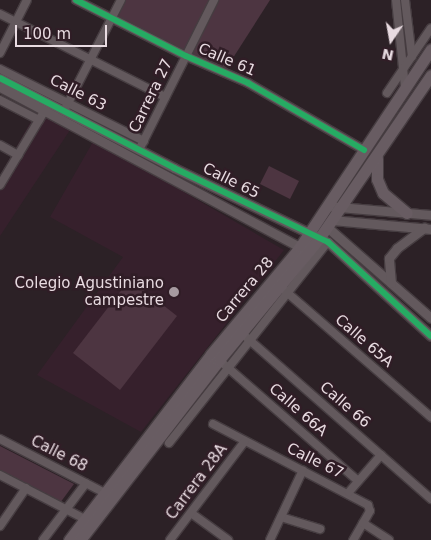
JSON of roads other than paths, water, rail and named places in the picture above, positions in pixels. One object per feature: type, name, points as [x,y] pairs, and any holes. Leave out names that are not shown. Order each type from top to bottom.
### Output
[{"type":"main road","name":"Carrera 28","points":[[319,237],[327,206],[431,49]]},
{"type":"main road","name":"Carrera 28","points":[[76,539],[85,520],[211,354],[304,249],[319,237],[330,224],[431,75]]},
{"type":"main road","points":[[377,156],[376,172],[383,193],[407,213]]},
{"type":"main road","name":"Carrera 28","points":[[76,539],[219,360],[245,336],[283,289],[304,249]]},
{"type":"street","points":[[0,53],[27,0]]},
{"type":"street","name":"Calle 61","points":[[76,0],[186,56],[278,98],[364,150]]},
{"type":"street","points":[[66,107],[121,0]]},
{"type":"street","name":"Carrera 27","points":[[141,145],[214,0]]},
{"type":"street","points":[[396,0],[406,87]]},
{"type":"street","points":[[405,0],[412,57]]},
{"type":"street","points":[[0,14],[165,97]]},
{"type":"street","points":[[387,93],[431,28]]},
{"type":"street","name":"Calle 63","points":[[0,69],[66,107]]},
{"type":"street","name":"Calle 65","points":[[0,78],[66,107],[319,237],[431,336]]},
{"type":"street","name":"Calle 65","points":[[0,87],[304,249]]},
{"type":"street","points":[[0,100],[38,120]]},
{"type":"street","points":[[0,184],[45,110]]},
{"type":"street","points":[[354,144],[372,137]]},
{"type":"street","points":[[0,145],[18,154]]},
{"type":"street","points":[[327,206],[431,216]]},
{"type":"street","points":[[330,224],[427,229]]},
{"type":"street","points":[[330,224],[391,283],[431,318]]},
{"type":"street","points":[[391,283],[389,258],[427,229]]},
{"type":"street","points":[[283,289],[319,237]]},
{"type":"street","name":"Calle 65A","points":[[283,289],[431,417]]},
{"type":"street","points":[[168,443],[228,368],[245,336]]},
{"type":"street","name":"Calle 66","points":[[245,336],[431,499]]},
{"type":"street","name":"Calle 66A","points":[[219,360],[358,480]]},
{"type":"street","name":"Calle 67","points":[[213,424],[349,492],[371,508],[363,522]]},
{"type":"street","name":"Calle 68","points":[[0,439],[105,493]]},
{"type":"street","name":"Carrera 28A","points":[[170,540],[245,441]]},
{"type":"street","points":[[349,492],[380,455]]},
{"type":"street","points":[[270,540],[303,470]]},
{"type":"street","points":[[0,475],[85,520]]},
{"type":"street","points":[[42,540],[86,483]]},
{"type":"street","points":[[0,526],[3,514],[26,488]]},
{"type":"street","points":[[191,514],[228,540]]},
{"type":"street","points":[[281,517],[320,529]]},
{"type":"street","points":[[353,540],[363,522],[389,540]]},
{"type":"place","name":"Colegio Agustiniano campestre","points":[[174,292]]}]
